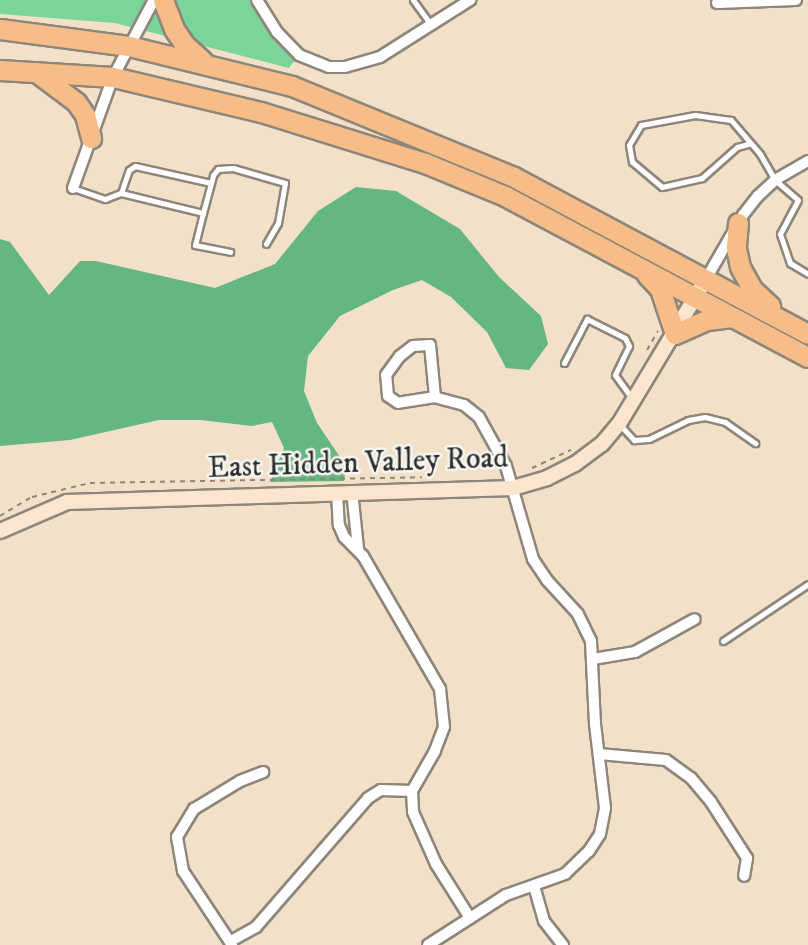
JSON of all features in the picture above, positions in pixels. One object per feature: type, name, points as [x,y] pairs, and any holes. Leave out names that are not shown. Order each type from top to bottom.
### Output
[{"type":"highway","points":[[156,2],[184,44],[206,64]]},
{"type":"highway","points":[[0,29],[129,47],[292,86],[514,177],[803,331]]},
{"type":"highway","points":[[0,70],[113,77],[261,112],[425,163],[505,196],[808,357]]},
{"type":"highway","points":[[36,71],[76,102],[85,115],[91,138]]},
{"type":"highway","points":[[738,223],[736,248],[746,280],[759,296],[803,331]]},
{"type":"highway","points":[[632,264],[653,279],[660,289],[673,338],[706,320],[733,317]]},
{"type":"main road","name":"East Hidden Valley Road","points":[[0,531],[67,502],[337,492],[547,478],[575,464],[602,444],[619,424],[635,403],[706,279]]},
{"type":"street","points":[[257,0],[287,45],[299,55],[329,67],[360,65],[380,57],[470,0]]},
{"type":"street","points":[[717,3],[796,0]]},
{"type":"street","points":[[73,188],[113,77],[156,2]]},
{"type":"street","points":[[706,279],[738,223],[758,196],[775,180],[808,162]]},
{"type":"street","points":[[428,945],[518,889],[565,874],[589,851],[600,834],[605,808],[591,641],[578,614],[547,580],[533,559],[525,541],[511,482],[489,431],[479,417],[464,405],[435,397],[398,403],[388,396],[386,375],[400,356],[413,346],[430,345],[435,397]]},
{"type":"street","points":[[352,491],[358,548]]},
{"type":"street","points":[[337,492],[341,531],[358,548],[427,662],[444,701],[444,727],[435,751],[412,791],[413,812],[418,827],[470,918]]},
{"type":"street","points":[[593,659],[635,652],[695,619]]},
{"type":"street","points":[[599,754],[666,760],[691,778],[707,795],[747,858],[744,876]]},
{"type":"street","points":[[263,772],[240,781],[194,809],[177,837],[183,871],[231,943],[256,927],[368,798],[381,790],[412,791]]},
{"type":"street","points":[[534,886],[544,921],[563,945]]},
{"type":"lane","points":[[413,0],[431,25]]},
{"type":"lane","points":[[748,144],[737,148],[702,178],[662,187],[632,162],[629,145],[641,125],[695,114],[731,120],[748,144],[760,154],[775,180],[808,204]]},
{"type":"lane","points":[[121,193],[129,170],[135,166],[211,183]]},
{"type":"lane","points":[[230,252],[195,244],[211,183],[218,169],[223,167],[285,183],[278,223],[266,244]]},
{"type":"lane","points":[[73,188],[105,200],[121,193],[203,213]]},
{"type":"lane","points":[[799,200],[780,234],[790,263],[808,274]]},
{"type":"lane","points":[[565,363],[587,319],[625,338],[629,346],[615,375],[635,403]]},
{"type":"lane","points":[[619,424],[634,440],[649,439],[688,420],[705,417],[725,422],[755,443]]},
{"type":"lane","points":[[723,640],[808,584]]},
{"type":"path","points":[[645,356],[658,331],[673,338]]},
{"type":"path","points":[[511,482],[577,447]]},
{"type":"path","points":[[0,516],[32,498],[90,483],[430,477]]},
{"type":"green space","points":[[0,0],[257,0],[299,55],[289,68],[115,23],[0,14]]},
{"type":"green space","points":[[356,187],[396,191],[460,229],[499,277],[541,316],[548,344],[529,370],[506,368],[487,332],[451,297],[422,280],[393,290],[340,316],[308,356],[304,391],[317,423],[346,466],[344,481],[270,482],[284,448],[272,422],[252,426],[200,420],[159,420],[70,440],[0,446],[0,239],[10,242],[49,295],[80,261],[96,261],[215,288],[275,264],[318,211]]}]
